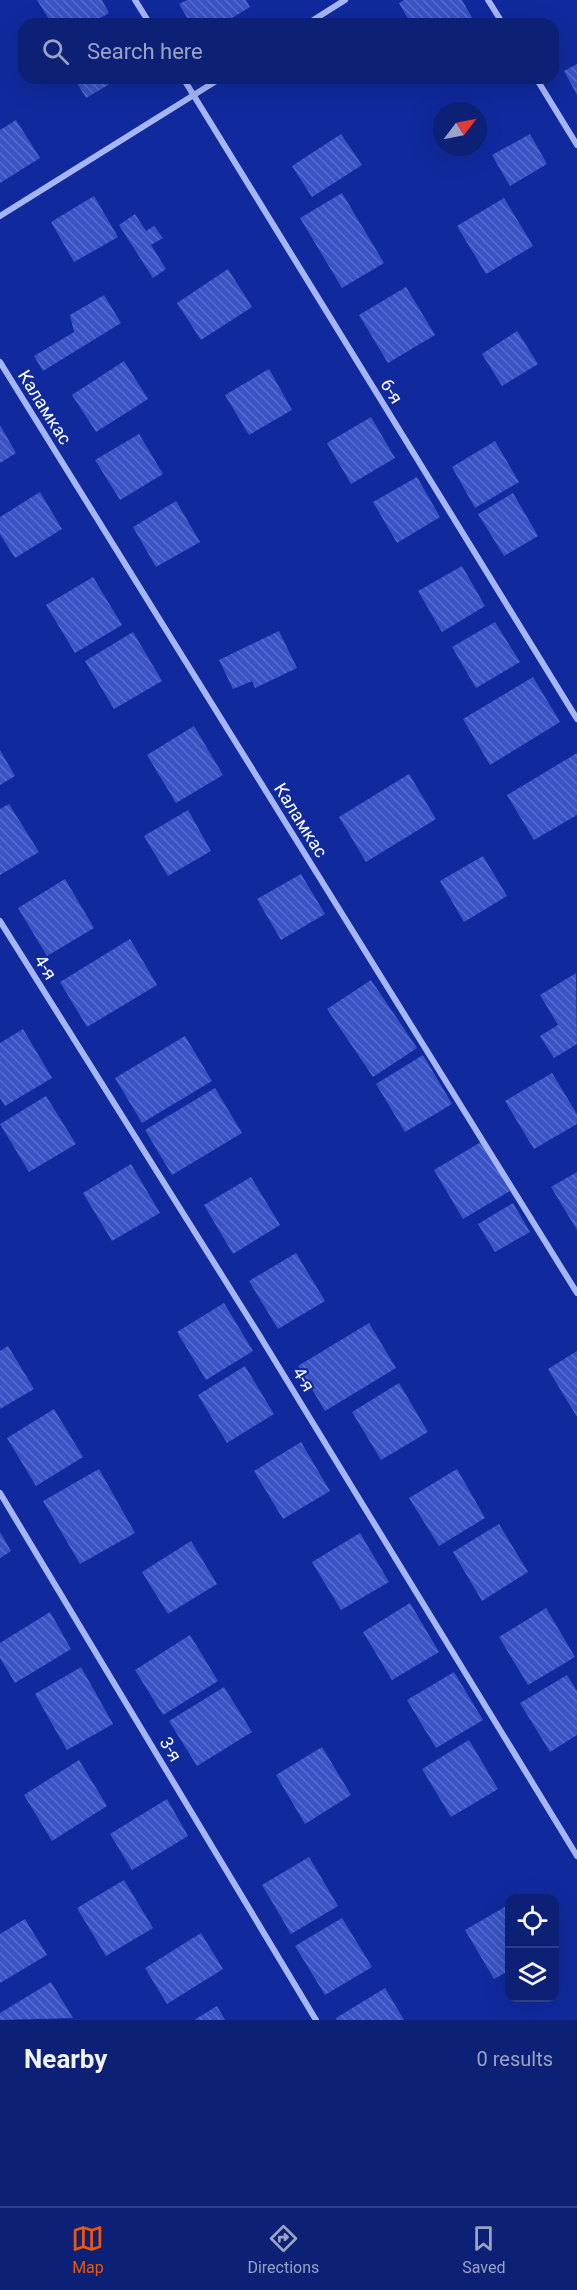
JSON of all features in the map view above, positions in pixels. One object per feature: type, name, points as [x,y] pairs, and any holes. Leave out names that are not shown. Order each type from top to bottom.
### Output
[{"type":"street","points":[[135,0],[146,18]]},
{"type":"street","points":[[316,18],[345,0]]},
{"type":"street","points":[[488,0],[499,18]]},
{"type":"street","name":"6-я","points":[[187,84],[577,719]]},
{"type":"street","points":[[0,216],[211,84]]},
{"type":"street","points":[[540,84],[577,145]]},
{"type":"street","name":"Каламкас","points":[[0,362],[577,1293]]},
{"type":"street","name":"4-я","points":[[0,921],[258,1333],[577,1856]]},
{"type":"street","name":"3-я","points":[[0,1493],[316,2020]]},
{"type":"building","points":[[37,0],[102,0],[109,13],[100,18],[48,18]]},
{"type":"building","points":[[187,0],[246,0],[250,7],[232,18],[187,18],[179,4]]},
{"type":"building","points":[[404,0],[462,0],[472,18],[408,18],[399,3]]},
{"type":"building","points":[[577,64],[577,95],[564,71]]},
{"type":"building","points":[[78,84],[110,84],[86,98]]},
{"type":"building","points":[[16,120],[40,158],[0,183],[0,130]]},
{"type":"building","points":[[341,134],[362,165],[312,197],[292,166]]},
{"type":"building","points":[[530,134],[547,164],[510,186],[492,155]]},
{"type":"building","points":[[342,193],[384,263],[342,288],[300,218]]},
{"type":"building","points":[[94,196],[118,237],[74,262],[51,222]]},
{"type":"building","points":[[504,198],[533,246],[486,274],[457,226]]},
{"type":"building","points":[[135,214],[146,231],[154,226],[163,238],[151,245],[166,269],[153,278],[119,225]]},
{"type":"building","points":[[228,269],[252,307],[201,340],[177,303]]},
{"type":"building","points":[[406,287],[435,335],[388,363],[359,315]]},
{"type":"building","points":[[104,295],[121,323],[43,371],[34,356],[74,332],[70,315]]},
{"type":"building","points":[[517,331],[538,364],[502,386],[482,354]]},
{"type":"building","points":[[124,361],[148,399],[96,432],[72,395]]},
{"type":"building","points":[[269,369],[292,410],[249,435],[225,395]]},
{"type":"building","points":[[371,417],[395,458],[351,484],[327,443]]},
{"type":"building","points":[[0,425],[16,453],[0,463]]},
{"type":"building","points":[[139,434],[163,474],[120,500],[95,460]]},
{"type":"building","points":[[495,441],[519,482],[475,508],[452,467]]},
{"type":"building","points":[[417,477],[440,517],[397,543],[373,502]]},
{"type":"building","points":[[40,492],[62,529],[15,558],[0,534],[0,517]]},
{"type":"building","points":[[513,493],[538,536],[504,556],[478,514]]},
{"type":"building","points":[[176,501],[200,542],[156,567],[133,527]]},
{"type":"building","points":[[462,566],[485,606],[442,632],[418,591]]},
{"type":"building","points":[[93,577],[122,625],[75,653],[46,605]]},
{"type":"building","points":[[495,622],[520,662],[476,688],[452,647]]},
{"type":"building","points":[[279,631],[297,668],[255,688],[252,681],[233,689],[219,660]]},
{"type":"building","points":[[133,632],[162,681],[114,709],[85,661]]},
{"type":"building","points":[[533,677],[560,722],[490,765],[463,719]]},
{"type":"building","points":[[194,726],[223,775],[176,803],[147,755]]},
{"type":"building","points":[[0,750],[15,776],[0,785]]},
{"type":"building","points":[[577,753],[577,815],[534,840],[507,795]]},
{"type":"building","points":[[409,774],[436,819],[366,862],[339,817]]},
{"type":"building","points":[[9,804],[39,852],[0,875],[0,809]]},
{"type":"building","points":[[188,810],[211,851],[168,876],[144,836]]},
{"type":"building","points":[[483,856],[507,896],[464,922],[440,881]]},
{"type":"building","points":[[301,874],[325,914],[281,940],[257,899]]},
{"type":"building","points":[[65,879],[94,928],[47,956],[18,908]]},
{"type":"building","points":[[130,939],[157,985],[87,1027],[60,982]]},
{"type":"building","points":[[576,973],[577,1044],[554,1058],[540,1036],[558,1025],[540,995]]},
{"type":"building","points":[[371,980],[417,1048],[373,1077],[327,1009]]},
{"type":"building","points":[[23,1029],[52,1078],[5,1106],[0,1098],[0,1043]]},
{"type":"building","points":[[185,1036],[212,1081],[142,1123],[115,1078]]},
{"type":"building","points":[[423,1055],[452,1104],[405,1132],[376,1084]]},
{"type":"building","points":[[552,1073],[577,1114],[577,1124],[534,1149],[505,1101]]},
{"type":"building","points":[[215,1088],[242,1133],[172,1175],[145,1130]]},
{"type":"building","points":[[46,1096],[76,1144],[29,1172],[0,1124]]},
{"type":"building","points":[[481,1142],[510,1191],[463,1219],[434,1170]]},
{"type":"building","points":[[131,1164],[160,1213],[112,1241],[83,1193]]},
{"type":"building","points":[[577,1172],[577,1230],[551,1187]]},
{"type":"building","points":[[251,1177],[280,1225],[233,1254],[204,1205]]},
{"type":"building","points":[[513,1203],[530,1232],[495,1252],[478,1224]]},
{"type":"building","points":[[296,1253],[325,1301],[278,1329],[249,1281]]},
{"type":"building","points":[[224,1303],[253,1351],[206,1380],[177,1332]]},
{"type":"building","points":[[369,1323],[396,1368],[325,1411],[298,1366]]},
{"type":"building","points":[[8,1346],[34,1389],[0,1409],[0,1351]]},
{"type":"building","points":[[577,1351],[577,1417],[548,1369]]},
{"type":"building","points":[[245,1366],[274,1414],[227,1443],[198,1395]]},
{"type":"building","points":[[399,1383],[428,1432],[381,1460],[352,1412]]},
{"type":"building","points":[[54,1409],[83,1457],[36,1486],[7,1438]]},
{"type":"building","points":[[301,1442],[330,1491],[283,1519],[254,1471]]},
{"type":"building","points":[[99,1469],[135,1533],[80,1564],[43,1501]]},
{"type":"building","points":[[457,1469],[485,1518],[439,1546],[409,1498]]},
{"type":"building","points":[[499,1524],[528,1572],[482,1601],[453,1552]]},
{"type":"building","points":[[0,1532],[11,1551],[0,1558]]},
{"type":"building","points":[[360,1533],[389,1582],[341,1610],[312,1562]]},
{"type":"building","points":[[191,1541],[217,1584],[168,1614],[142,1572]]},
{"type":"building","points":[[410,1603],[439,1652],[392,1680],[363,1632]]},
{"type":"building","points":[[546,1608],[575,1657],[528,1685],[499,1637]]},
{"type":"building","points":[[50,1612],[71,1649],[15,1683],[0,1658],[0,1643]]},
{"type":"building","points":[[190,1635],[218,1681],[163,1715],[135,1670]]},
{"type":"building","points":[[81,1667],[113,1724],[67,1750],[35,1694]]},
{"type":"building","points":[[454,1672],[483,1720],[436,1748],[407,1700]]},
{"type":"building","points":[[567,1675],[577,1691],[577,1735],[550,1752],[520,1703]]},
{"type":"building","points":[[224,1687],[252,1732],[197,1766],[169,1721]]},
{"type":"building","points":[[469,1740],[498,1789],[451,1817],[422,1769]]},
{"type":"building","points":[[322,1747],[351,1795],[305,1824],[276,1775]]},
{"type":"building","points":[[79,1760],[107,1806],[52,1841],[24,1795]]},
{"type":"building","points":[[167,1799],[188,1836],[132,1870],[110,1834]]},
{"type":"building","points":[[309,1857],[338,1906],[291,1934],[262,1885]]},
{"type":"building","points":[[124,1880],[153,1928],[106,1956],[77,1908]]},
{"type":"building","points":[[505,1907],[505,1973],[494,1979],[465,1930]]},
{"type":"building","points":[[342,1918],[372,1967],[325,1995],[295,1946]]},
{"type":"building","points":[[25,1919],[47,1955],[0,1983],[0,1934]]},
{"type":"building","points":[[201,1933],[223,1969],[167,2004],[145,1968]]},
{"type":"building","points":[[51,1982],[73,2018],[0,2020],[0,2013]]},
{"type":"building","points":[[385,1988],[404,2020],[337,2020],[336,2018]]},
{"type":"building","points":[[217,2006],[225,2020],[194,2020]]}]
